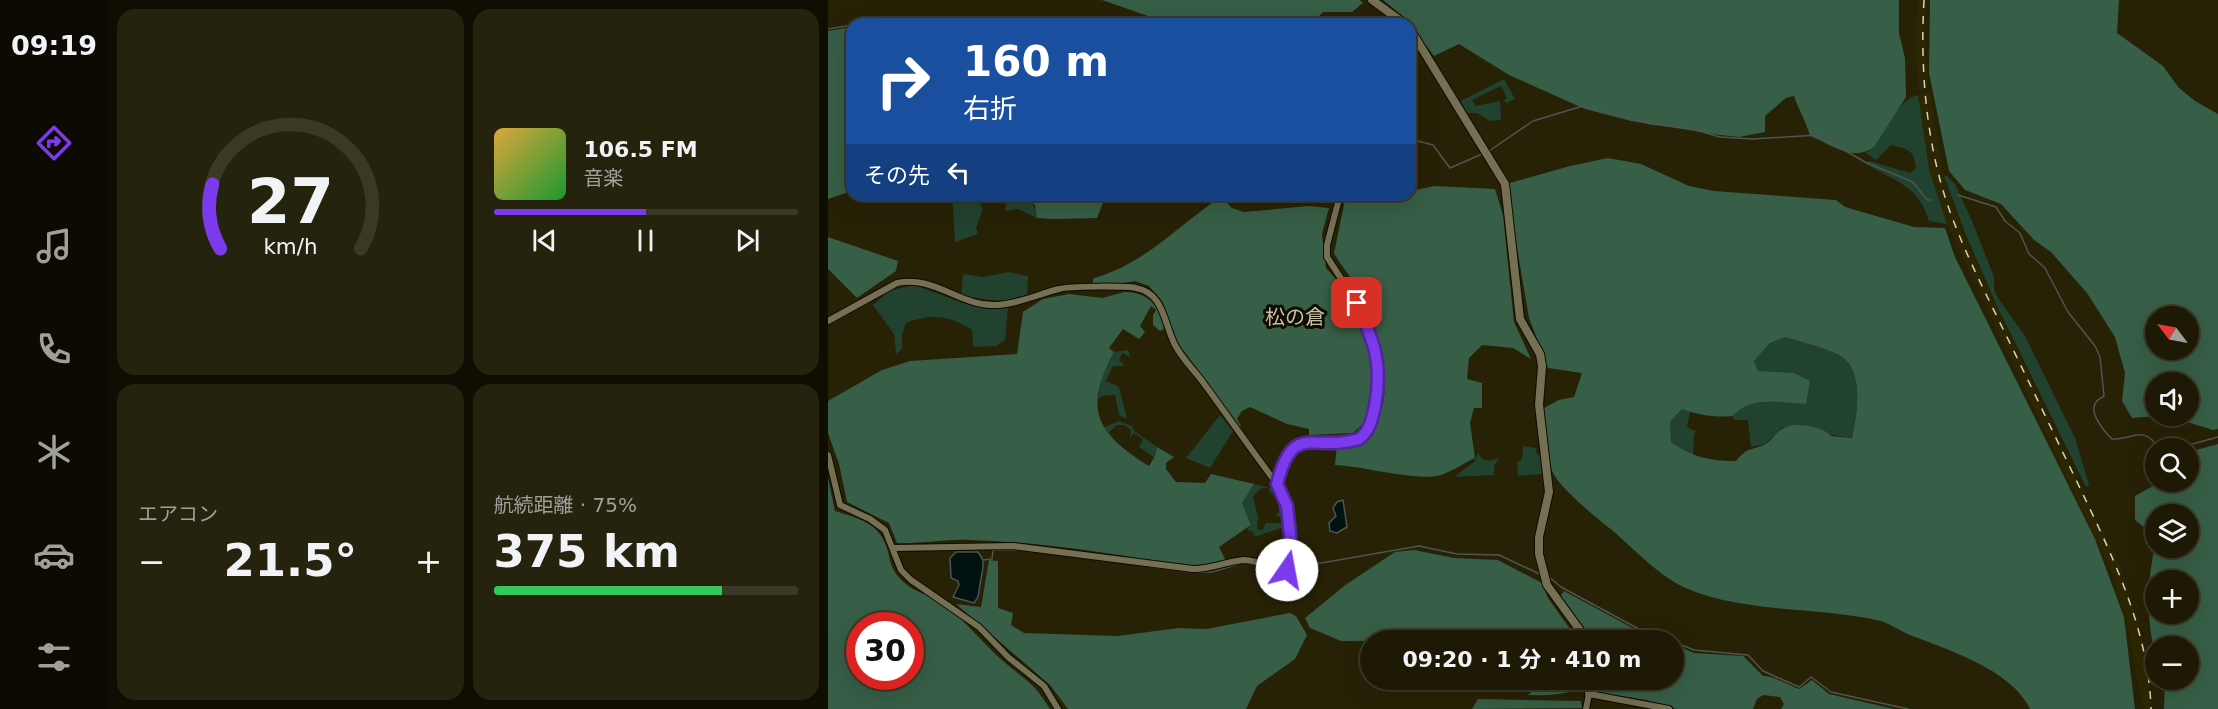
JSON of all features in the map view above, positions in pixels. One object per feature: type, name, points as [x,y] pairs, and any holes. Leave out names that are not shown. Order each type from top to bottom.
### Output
[{"type":"street","points":[[1372,0],[1396,18]]},
{"type":"street","points":[[1416,40],[1466,116],[1504,184],[1520,319],[1541,360],[1539,405],[1549,492],[1539,537],[1539,554],[1544,575],[1555,597],[1580,630]]},
{"type":"street","points":[[1277,484],[1288,455],[1296,444],[1359,439],[1367,431],[1372,419],[1380,376],[1377,354],[1357,303],[1331,265],[1326,252],[1339,201]]},
{"type":"street","points":[[828,321],[897,283],[907,281],[926,282],[961,298],[980,304],[997,305],[1019,302],[1071,287],[1135,287],[1146,290],[1159,304],[1175,345],[1277,484],[1287,506],[1294,571],[1276,569],[1246,560],[1211,569],[1193,569],[1013,546],[893,548]]},
{"type":"street","points":[[828,455],[840,505],[878,524],[889,536],[901,570],[911,580],[979,627],[1008,657],[1044,686],[1058,709]]},
{"type":"street","points":[[1586,709],[1589,690]]},
{"type":"street","points":[[1588,694],[1669,709]]},
{"type":"shaded area","points":[[1918,0],[1927,0],[1925,34],[1928,89],[1918,90],[1915,35]]},
{"type":"shaded area","points":[[1931,93],[1943,175],[1964,236],[2099,525],[2118,559],[2141,633],[2145,661],[2145,690],[2149,690],[2152,709],[2143,709],[2126,617],[2113,576],[1947,224],[1929,169],[1918,95]]},
{"type":"shaded area","points":[[1343,500],[1347,527],[1337,533],[1330,531],[1329,523],[1336,516],[1333,508],[1337,502]]},
{"type":"shaded area","points":[[956,552],[978,552],[983,560],[978,597],[974,603],[953,597],[959,585],[958,581],[951,578],[950,558]]},
{"type":"green space","points":[[1102,0],[1360,0],[1363,3],[1352,12],[1323,12],[1319,18],[1154,18]]},
{"type":"green space","points":[[1383,0],[1899,0],[1899,33],[1905,58],[1906,97],[1874,147],[1858,153],[1850,153],[1810,136],[1794,96],[1786,98],[1765,116],[1765,132],[1739,137],[1631,121],[1585,109],[1509,75],[1459,44],[1434,56],[1416,32],[1416,18],[1405,18]]},
{"type":"green space","points":[[1930,0],[2119,0],[2117,33],[2163,66],[2179,88],[2195,101],[2218,114],[2218,429],[2213,430],[2199,426],[2199,372],[2145,372],[2145,417],[2132,418],[2122,401],[2125,373],[2115,337],[2087,293],[2051,252],[2034,240],[2001,204],[1965,190],[1949,171],[1929,73]]},
{"type":"green space","points":[[846,28],[846,193],[828,199],[828,31]]},
{"type":"green space","points":[[1504,79],[1515,99],[1506,103],[1504,100],[1507,98],[1501,86],[1472,100],[1476,106],[1500,101],[1501,120],[1490,121],[1477,113],[1467,113],[1461,101]]},
{"type":"green space","points":[[1918,95],[1929,169],[1947,224],[1929,221],[1925,209],[1912,192],[1896,180],[1866,164],[1869,161],[1910,173],[1916,168],[1910,151],[1902,148],[1891,145],[1876,160],[1866,153],[1896,111],[1910,98]]},
{"type":"green space","points":[[1608,158],[1641,164],[1689,186],[1714,191],[1836,200],[1845,207],[1914,227],[1945,228],[1955,257],[2095,539],[2124,617],[2135,709],[2030,709],[2021,695],[1994,672],[1960,654],[1910,635],[1885,622],[1857,616],[1735,602],[1688,589],[1658,571],[1571,494],[1552,471],[1547,448],[1544,408],[1559,400],[1574,397],[1582,373],[1548,368],[1529,318],[1506,184]],"holes":[[[1786,337],[1839,355],[1853,371],[1856,381],[1857,405],[1852,438],[1831,436],[1815,427],[1793,425],[1782,429],[1766,444],[1746,451],[1736,461],[1702,457],[1671,442],[1670,422],[1682,409],[1707,416],[1727,417],[1733,416],[1748,405],[1757,403],[1806,404],[1810,381],[1794,373],[1758,371],[1754,361],[1770,343]]]},
{"type":"green space","points":[[1946,175],[1955,184],[1972,221],[1994,277],[1994,290],[2025,336],[2075,438],[2089,485],[2086,487],[1997,306],[1965,233],[1944,176]]},
{"type":"green space","points":[[1435,186],[1495,189],[1503,215],[1514,322],[1531,359],[1513,348],[1482,345],[1469,358],[1467,379],[1482,383],[1482,408],[1474,408],[1470,423],[1475,458],[1441,475],[1432,477],[1335,465],[1337,444],[1355,445],[1373,430],[1384,399],[1385,381],[1379,345],[1368,311],[1359,290],[1334,253],[1345,201],[1416,201],[1416,190]]},
{"type":"green space","points":[[952,201],[978,201],[983,208],[976,228],[978,234],[955,242]]},
{"type":"green space","points":[[1006,201],[1029,201],[1037,218],[1018,209],[1005,211]]},
{"type":"green space","points":[[1029,201],[1104,201],[1097,218],[1037,218],[1035,205]]},
{"type":"green space","points":[[1215,201],[1225,201],[1232,208],[1244,212],[1309,206],[1329,208],[1322,234],[1326,268],[1348,293],[1371,348],[1375,377],[1370,410],[1362,425],[1353,433],[1309,435],[1309,429],[1287,424],[1250,407],[1242,411],[1237,419],[1241,426],[1237,428],[1178,343],[1162,301],[1149,286],[1135,281],[1112,285],[1092,284],[1094,278],[1112,272],[1145,254]]},
{"type":"green space","points":[[828,237],[898,261],[896,271],[857,298],[828,269]]},
{"type":"green space","points":[[1009,272],[1028,276],[1027,295],[1011,300],[986,300],[961,295],[963,274],[983,277]]},
{"type":"green space","points":[[914,285],[975,307],[1008,307],[1005,340],[996,346],[973,347],[972,330],[948,319],[924,318],[906,323],[902,335],[902,349],[896,354],[894,334],[873,305],[889,291]]},
{"type":"green space","points":[[1124,292],[1140,294],[1152,301],[1159,313],[1164,329],[1160,331],[1153,325],[1153,315],[1156,310],[1151,306],[1140,326],[1145,332],[1139,339],[1123,329],[1109,348],[1114,352],[1104,372],[1099,390],[1097,405],[1100,418],[1106,431],[1117,442],[1149,466],[1157,447],[1174,457],[1166,463],[1166,469],[1176,482],[1205,483],[1211,474],[1254,484],[1242,503],[1251,525],[1219,547],[1226,561],[1208,566],[1190,566],[1085,550],[993,541],[897,543],[889,523],[847,502],[839,464],[828,433],[828,401],[882,370],[910,361],[1017,354],[1023,312],[1043,299],[1069,294],[1103,298]]},
{"type":"green space","points":[[1786,337],[1839,355],[1853,371],[1856,381],[1857,405],[1852,438],[1783,427],[1765,444],[1751,447],[1748,420],[1734,420],[1733,416],[1740,409],[1748,405],[1767,402],[1806,404],[1772,373],[1758,371],[1754,361],[1770,343]]},
{"type":"green space","points":[[1128,350],[1130,357],[1122,353],[1119,360],[1125,366],[1113,366],[1106,381],[1119,387],[1127,419],[1119,415],[1115,395],[1098,399],[1101,379],[1114,352]]},
{"type":"green space","points":[[1682,409],[1690,412],[1687,427],[1697,432],[1694,433],[1693,456],[1671,442],[1670,422]]},
{"type":"green space","points":[[1220,415],[1233,431],[1210,468],[1186,458]]},
{"type":"green space","points":[[1119,421],[1132,426],[1134,431],[1157,447],[1155,458],[1139,447],[1143,439],[1134,433],[1130,439],[1131,430],[1125,425],[1117,425],[1109,432],[1115,442],[1102,428]]},
{"type":"green space","points":[[2218,444],[2218,709],[2164,709],[2165,690],[2199,690],[2199,636],[2151,636],[2150,627],[2150,624],[2199,624],[2199,570],[2150,570],[2153,558],[2199,558],[2199,504],[2145,504],[2145,528],[2135,520],[2135,496],[2145,490],[2199,492],[2199,449]]},
{"type":"green space","points":[[1523,446],[1536,448],[1537,454],[1542,457],[1543,474],[1518,476],[1517,462],[1522,459]]},
{"type":"green space","points":[[1478,453],[1482,459],[1490,461],[1499,458],[1494,466],[1494,475],[1454,477],[1474,462]]},
{"type":"green space","points":[[828,478],[835,511],[863,521],[875,529],[884,541],[895,573],[906,584],[939,601],[956,615],[1034,687],[1050,709],[828,709]]},
{"type":"green space","points":[[1254,484],[1274,489],[1270,495],[1269,488],[1261,488],[1253,496],[1258,517],[1257,529],[1263,530],[1266,523],[1282,523],[1281,517],[1275,515],[1279,513],[1278,491],[1285,510],[1286,526],[1255,537],[1253,532],[1247,530],[1251,525],[1242,503]]},
{"type":"green space","points":[[1414,550],[1454,558],[1498,560],[1542,583],[1548,598],[1571,630],[1360,630],[1360,641],[1341,641],[1310,628],[1305,618],[1344,586],[1395,552]]},
{"type":"green space","points":[[989,560],[998,561],[998,608],[1013,613],[1011,625],[1024,633],[1117,636],[1179,628],[1206,629],[1290,613],[1296,616],[1307,635],[1295,659],[1257,686],[1246,709],[1068,709],[1050,685],[956,604],[981,607]]},
{"type":"green space","points":[[1564,591],[1636,630],[1585,630],[1560,597]]},
{"type":"green space","points":[[1684,648],[1694,653],[1743,656],[1763,676],[1799,689],[1812,680],[1829,694],[1894,709],[1781,709],[1784,704],[1780,697],[1763,695],[1757,699],[1753,709],[1677,709],[1646,700],[1594,692],[1595,690],[1684,690]]},
{"type":"green space","points":[[1534,690],[1575,690],[1549,695],[1528,695]]},
{"type":"green space","points":[[1478,699],[1581,701],[1582,708],[1472,709]]},
{"type":"waterway","points":[[828,29],[846,26]]},
{"type":"waterway","points":[[1489,151],[1533,121],[1583,106],[1651,124],[1689,128],[1720,137],[1753,139],[1818,135],[1865,162],[1913,182],[1927,200],[1930,200]]},
{"type":"waterway","points":[[1416,141],[1433,145],[1450,168],[1482,154]]},
{"type":"waterway","points":[[1958,195],[1996,207],[2005,221],[2020,233],[2029,254],[2045,268],[2068,312],[2095,346],[2100,357],[2104,396],[2096,402],[2094,411],[2105,432],[2112,439],[2137,435],[2149,438]]},
{"type":"waterway","points":[[2199,442],[2218,437]]},
{"type":"waterway","points":[[1296,573],[1298,567],[1419,546],[1457,554],[1499,555],[1542,575]]},
{"type":"waterway","points":[[983,560],[992,559],[993,550],[1020,550]]},
{"type":"waterway","points":[[1194,572],[1212,572],[1242,563]]},
{"type":"waterway","points":[[1247,563],[1275,572],[1291,573]]},
{"type":"waterway","points":[[1138,565],[1189,572]]},
{"type":"waterway","points":[[1549,577],[1561,587],[1642,630]]},
{"type":"waterway","points":[[1684,646],[1694,650],[1748,655],[1763,671],[1799,687],[1811,677],[1831,692],[1908,709]]},
{"type":"railway","points":[[1924,0],[1923,52],[1926,104],[1940,182],[1974,269],[2116,566],[2144,651],[2151,709]]},
{"type":"district","name":"松の倉","points":[[1295,317]]},
{"type":"route","points":[[1287,570],[1294,571],[1287,506],[1277,484],[1290,450],[1300,443],[1349,442],[1359,439],[1367,431],[1372,419],[1380,376],[1377,354],[1357,303]]}]
